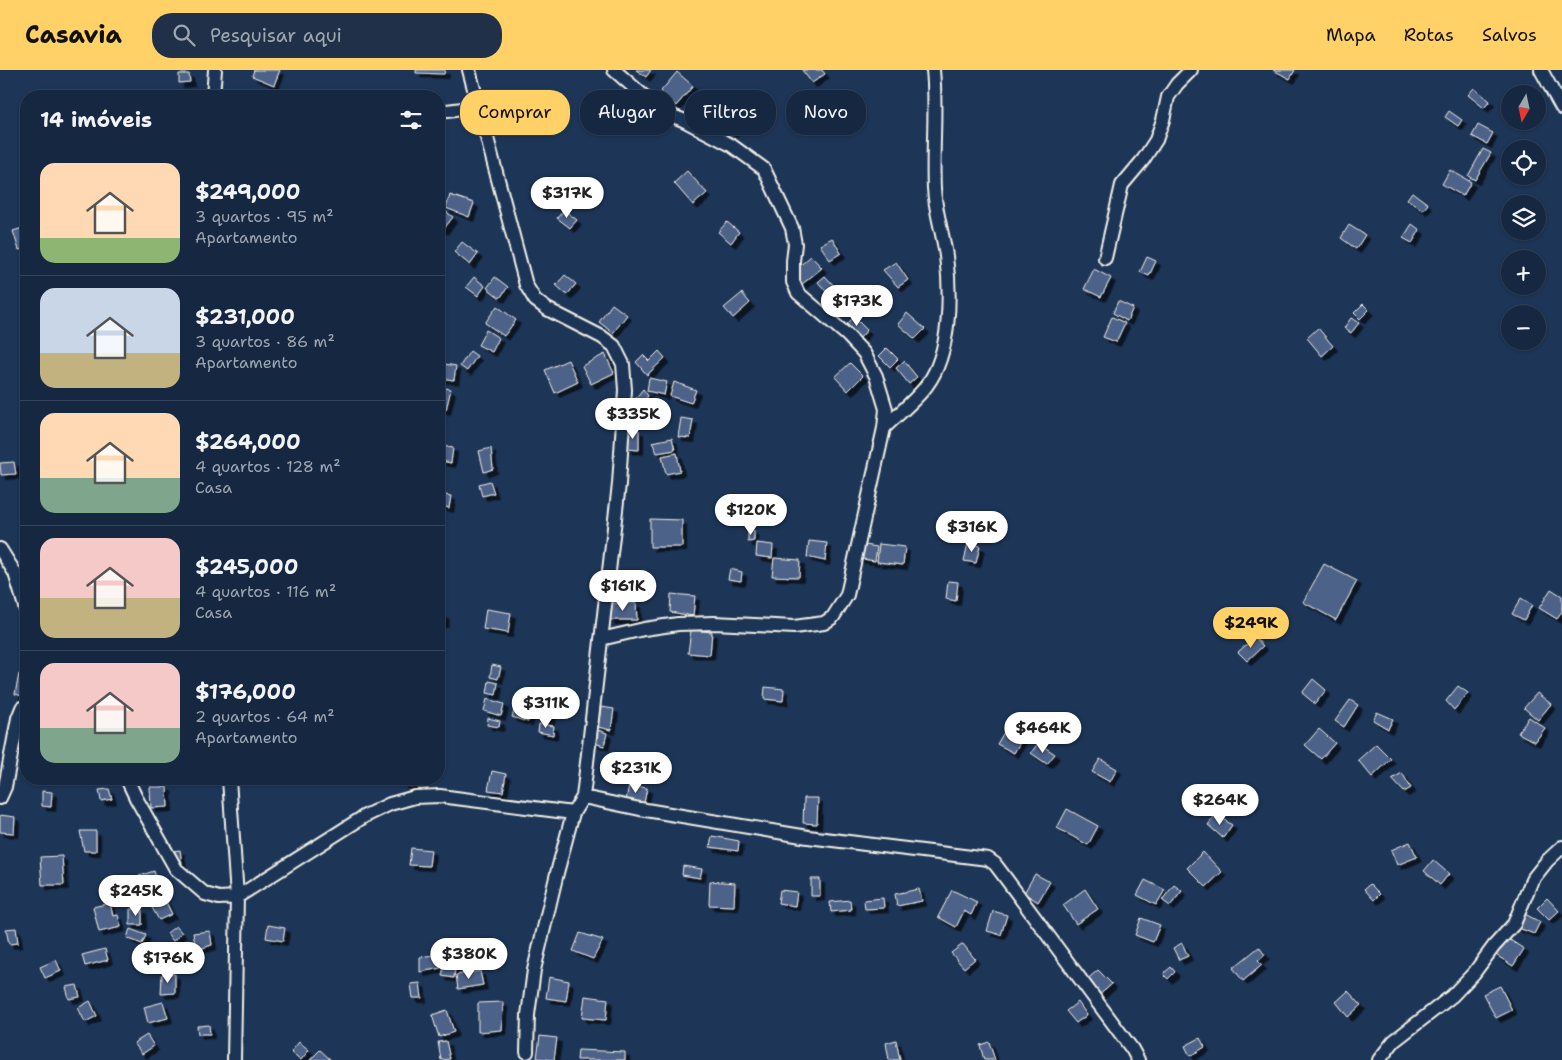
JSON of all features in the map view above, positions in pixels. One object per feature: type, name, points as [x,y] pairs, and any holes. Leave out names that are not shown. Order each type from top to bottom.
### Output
[{"type":"street","points":[[213,90],[215,70]]},
{"type":"street","points":[[469,70],[474,90]]},
{"type":"street","points":[[601,640],[644,629],[678,624],[714,623],[794,627],[824,623],[833,617],[847,595],[884,428],[886,409],[876,376],[864,353],[847,335],[798,293],[793,282],[793,262],[796,244],[792,228],[764,169],[731,145],[683,120],[662,112],[614,70]]},
{"type":"street","points":[[884,428],[927,386],[938,366],[944,344],[948,300],[946,256],[934,190],[935,98],[933,70]]},
{"type":"street","points":[[1105,258],[1122,185],[1143,160],[1156,140],[1164,120],[1168,97],[1177,84],[1191,70]]},
{"type":"street","points":[[1541,70],[1562,108]]},
{"type":"street","points":[[445,111],[460,109]]},
{"type":"street","points":[[486,135],[526,285],[535,300],[547,309],[602,337],[614,346],[623,364],[625,390],[619,484],[583,797],[573,813],[534,970],[528,1015],[527,1052]]},
{"type":"street","points":[[0,549],[15,573],[20,590]]},
{"type":"street","points":[[0,798],[5,787],[20,713]]},
{"type":"street","points":[[130,785],[176,869],[205,894],[219,898],[238,897],[365,816],[390,804],[415,797],[440,796],[573,813]]},
{"type":"street","points":[[229,785],[238,897],[234,1060]]},
{"type":"street","points":[[583,797],[640,809],[808,837],[988,859],[995,864],[1004,876],[1132,1049],[1138,1060]]},
{"type":"street","points":[[1379,1060],[1394,1041],[1452,996],[1474,974],[1494,946],[1514,924],[1532,880],[1547,861],[1562,847]]},
{"type":"building","points":[[254,70],[280,70],[274,85],[252,76]]},
{"type":"building","points":[[416,70],[445,70],[444,74],[416,73]]},
{"type":"building","points":[[636,70],[651,70],[646,77]]},
{"type":"building","points":[[802,70],[822,70],[825,74],[812,83]]},
{"type":"building","points":[[1273,70],[1295,70],[1290,79]]},
{"type":"building","points":[[677,72],[693,86],[690,90],[685,90],[685,95],[676,106],[675,90],[662,90]]},
{"type":"building","points":[[179,74],[189,74],[190,82],[179,83]]},
{"type":"building","points":[[1474,88],[1490,101],[1484,108],[1468,95]]},
{"type":"building","points":[[1449,111],[1462,120],[1458,126],[1445,117]]},
{"type":"building","points":[[1478,125],[1493,133],[1487,144],[1472,136]]},
{"type":"building","points":[[1483,149],[1491,153],[1475,180],[1468,176]]},
{"type":"building","points":[[1450,170],[1471,182],[1463,196],[1442,184]]},
{"type":"building","points":[[687,171],[707,193],[693,205],[674,183]]},
{"type":"building","points":[[1412,192],[1428,204],[1423,210],[1407,199]]},
{"type":"building","points":[[450,195],[474,203],[469,217],[446,208]]},
{"type":"building","points":[[564,210],[577,220],[570,228],[557,218]]},
{"type":"building","points":[[445,211],[453,217],[445,227]]},
{"type":"building","points":[[727,222],[739,232],[731,243],[718,232]]},
{"type":"building","points":[[1412,224],[1420,230],[1412,243],[1403,238]]},
{"type":"building","points":[[1349,225],[1365,235],[1356,249],[1341,238]]},
{"type":"building","points":[[20,229],[20,250],[19,250],[13,231]]},
{"type":"building","points":[[832,238],[841,253],[830,260],[820,245]]},
{"type":"building","points":[[462,242],[478,254],[470,265],[454,252]]},
{"type":"building","points":[[811,256],[822,268],[801,285],[796,269]]},
{"type":"building","points":[[1147,257],[1156,261],[1149,276],[1140,272]]},
{"type":"building","points":[[896,262],[908,280],[898,287],[883,270]]},
{"type":"building","points":[[1094,269],[1111,278],[1101,297],[1084,289]]},
{"type":"building","points":[[565,275],[576,284],[567,295],[556,285]]},
{"type":"building","points":[[825,276],[848,301],[840,308],[818,282]]},
{"type":"building","points":[[474,277],[485,286],[478,296],[466,287]]},
{"type":"building","points":[[495,277],[508,287],[500,298],[487,288]]},
{"type":"building","points":[[742,293],[750,303],[733,318],[724,308]]},
{"type":"building","points":[[1118,301],[1133,308],[1127,321],[1113,313]]},
{"type":"building","points":[[612,304],[627,315],[613,333],[599,322]]},
{"type":"building","points":[[1363,304],[1369,310],[1360,319],[1354,313]]},
{"type":"building","points":[[497,306],[516,320],[504,336],[485,323]]},
{"type":"building","points":[[907,313],[925,329],[915,339],[898,324]]},
{"type":"building","points":[[854,317],[867,330],[860,338],[847,324]]},
{"type":"building","points":[[1112,317],[1125,323],[1116,342],[1103,337]]},
{"type":"building","points":[[1351,318],[1359,323],[1351,333],[1344,328]]},
{"type":"building","points":[[1318,328],[1333,346],[1322,356],[1307,338]]},
{"type":"building","points":[[486,330],[499,338],[492,352],[478,345]]},
{"type":"building","points":[[887,348],[898,359],[890,367],[879,356]]},
{"type":"building","points":[[470,351],[477,356],[467,371],[460,366]]},
{"type":"building","points":[[659,351],[665,358],[647,375],[636,362],[643,355],[649,361]]},
{"type":"building","points":[[605,354],[614,373],[591,384],[582,366]]},
{"type":"building","points":[[568,360],[578,382],[555,393],[545,370]]},
{"type":"building","points":[[904,361],[917,377],[909,384],[896,368]]},
{"type":"building","points":[[850,363],[863,376],[848,391],[835,377]]},
{"type":"building","points":[[445,364],[456,366],[454,380],[445,379]]},
{"type":"building","points":[[649,378],[667,382],[664,395],[647,391]]},
{"type":"building","points":[[674,382],[696,390],[691,403],[670,396]]},
{"type":"building","points":[[445,388],[451,389],[445,410]]},
{"type":"building","points":[[643,389],[648,396],[638,409],[631,404]]},
{"type":"building","points":[[681,418],[693,420],[690,438],[678,437]]},
{"type":"building","points":[[628,430],[639,430],[639,450],[627,449]]},
{"type":"building","points":[[672,438],[675,450],[657,453],[652,442]]},
{"type":"building","points":[[445,446],[453,448],[451,463],[445,462]]},
{"type":"building","points":[[491,448],[493,469],[484,472],[479,451]]},
{"type":"building","points":[[677,453],[680,471],[666,474],[662,456]]},
{"type":"building","points":[[14,462],[16,474],[1,475],[0,463]]},
{"type":"building","points":[[490,481],[494,493],[482,496],[479,484]]},
{"type":"building","points":[[445,495],[451,496],[449,508],[445,507]]},
{"type":"building","points":[[650,519],[682,520],[682,547],[650,547]]},
{"type":"building","points":[[748,531],[754,531],[754,541],[748,542]]},
{"type":"building","points":[[809,541],[827,543],[825,561],[807,557]]},
{"type":"building","points":[[757,543],[773,545],[772,558],[756,556]]},
{"type":"building","points":[[968,543],[980,546],[976,563],[964,561]]},
{"type":"building","points":[[859,544],[877,547],[875,561],[857,558]]},
{"type":"building","points":[[879,544],[905,547],[903,565],[877,562]]},
{"type":"building","points":[[774,558],[800,560],[799,577],[772,576]]},
{"type":"building","points":[[1324,564],[1357,581],[1336,620],[1303,602]]},
{"type":"building","points":[[730,569],[742,572],[741,581],[728,579]]},
{"type":"building","points":[[948,581],[958,582],[956,601],[946,599]]},
{"type":"building","points":[[1551,589],[1562,596],[1562,612],[1557,619],[1539,608]]},
{"type":"building","points":[[671,594],[695,596],[693,616],[670,612]]},
{"type":"building","points":[[1521,598],[1532,605],[1524,620],[1512,614]]},
{"type":"building","points":[[609,603],[636,603],[637,620],[610,620]]},
{"type":"building","points":[[486,609],[511,613],[508,633],[483,629]]},
{"type":"building","points":[[691,630],[712,632],[710,655],[688,653]]},
{"type":"building","points":[[1255,637],[1263,646],[1247,661],[1238,652]]},
{"type":"building","points":[[492,665],[501,667],[498,679],[490,677]]},
{"type":"building","points":[[19,674],[20,674],[20,695],[15,694]]},
{"type":"building","points":[[1313,679],[1326,690],[1315,704],[1302,693]]},
{"type":"building","points":[[489,681],[498,683],[496,695],[487,693]]},
{"type":"building","points":[[1458,686],[1468,693],[1454,710],[1446,701]]},
{"type":"building","points":[[765,687],[784,689],[783,701],[764,699]]},
{"type":"building","points":[[1537,693],[1551,704],[1538,720],[1524,708]]},
{"type":"building","points":[[487,699],[504,704],[501,716],[484,711]]},
{"type":"building","points":[[1350,700],[1358,705],[1344,727],[1335,721]]},
{"type":"building","points":[[543,701],[553,703],[550,720],[540,719]]},
{"type":"building","points":[[601,707],[614,709],[611,730],[598,727]]},
{"type":"building","points":[[515,708],[531,713],[528,722],[512,717]]},
{"type":"building","points":[[1377,712],[1393,719],[1388,729],[1373,720]]},
{"type":"building","points":[[1529,717],[1545,728],[1535,742],[1518,733]]},
{"type":"building","points":[[488,718],[500,721],[499,727],[487,725]]},
{"type":"building","points":[[539,724],[554,726],[553,735],[538,732]]},
{"type":"building","points":[[1006,729],[1022,739],[1014,753],[997,744]]},
{"type":"building","points":[[1319,729],[1335,743],[1321,759],[1305,745]]},
{"type":"building","points":[[597,730],[607,733],[604,746],[594,743]]},
{"type":"building","points":[[1038,743],[1055,754],[1047,764],[1031,753]]},
{"type":"building","points":[[1376,744],[1391,759],[1372,777],[1358,760]]},
{"type":"building","points":[[1100,759],[1117,769],[1110,782],[1092,772]]},
{"type":"building","points":[[492,771],[506,774],[503,792],[488,790]]},
{"type":"building","points":[[1402,773],[1411,788],[1404,792],[1392,779]]},
{"type":"building","points":[[402,785],[420,785],[420,787]]},
{"type":"building","points":[[629,785],[647,788],[644,803],[626,800]]},
{"type":"building","points":[[150,787],[167,787],[168,807],[151,808]]},
{"type":"building","points":[[109,789],[112,799],[101,801],[99,790]]},
{"type":"building","points":[[42,791],[52,792],[51,807],[42,806]]},
{"type":"building","points":[[804,798],[818,798],[817,824],[803,823]]},
{"type":"building","points":[[1067,809],[1098,826],[1088,845],[1057,828]]},
{"type":"building","points":[[1216,814],[1232,825],[1223,838],[1208,825]]},
{"type":"building","points":[[0,815],[15,817],[14,833],[0,832]]},
{"type":"building","points":[[80,831],[96,831],[96,851],[84,851]]},
{"type":"building","points":[[712,836],[739,841],[738,851],[710,847]]},
{"type":"building","points":[[1410,842],[1417,857],[1397,865],[1391,850]]},
{"type":"building","points":[[411,848],[431,850],[429,866],[409,865]]},
{"type":"building","points":[[180,850],[182,864],[174,866],[172,851]]},
{"type":"building","points":[[1203,852],[1222,872],[1206,887],[1187,868]]},
{"type":"building","points":[[62,856],[64,885],[42,885],[40,857]]},
{"type":"building","points":[[1433,860],[1449,874],[1440,885],[1424,871]]},
{"type":"building","points":[[683,866],[702,869],[700,878],[682,875]]},
{"type":"building","points":[[154,871],[159,888],[145,893],[139,876]]},
{"type":"building","points":[[1035,874],[1050,882],[1038,902],[1024,893]]},
{"type":"building","points":[[811,879],[820,879],[820,896],[811,896]]},
{"type":"building","points":[[1145,880],[1165,890],[1156,905],[1137,895]]},
{"type":"building","points":[[710,881],[735,883],[734,906],[709,905]]},
{"type":"building","points":[[1370,884],[1380,894],[1374,900],[1364,889]]},
{"type":"building","points":[[1174,885],[1182,891],[1170,906],[1162,900]]},
{"type":"building","points":[[919,889],[922,901],[897,906],[895,894]]},
{"type":"building","points":[[1085,889],[1098,909],[1076,924],[1063,905]]},
{"type":"building","points":[[780,890],[797,892],[795,906],[778,903]]},
{"type":"building","points":[[952,890],[977,902],[971,915],[964,911],[956,927],[938,917]]},
{"type":"building","points":[[883,898],[884,908],[865,909],[864,900]]},
{"type":"building","points":[[1547,898],[1559,911],[1549,920],[1537,908]]},
{"type":"building","points":[[165,900],[172,914],[159,920],[151,906]]},
{"type":"building","points":[[850,900],[851,910],[831,912],[830,902]]},
{"type":"building","points":[[110,903],[113,916],[118,915],[121,927],[99,932],[93,907]]},
{"type":"building","points":[[130,909],[142,909],[142,925],[130,925]]},
{"type":"building","points":[[993,911],[1007,915],[1001,935],[987,931]]},
{"type":"building","points":[[1523,913],[1540,922],[1534,934],[1516,927]]},
{"type":"building","points":[[1141,918],[1160,925],[1153,942],[1135,935]]},
{"type":"building","points":[[268,925],[285,928],[283,941],[266,938]]},
{"type":"building","points":[[176,926],[182,933],[173,941],[167,933]]},
{"type":"building","points":[[16,928],[18,943],[9,944],[6,929]]},
{"type":"building","points":[[130,929],[146,935],[142,944],[127,938]]},
{"type":"building","points":[[210,931],[212,945],[196,950],[193,933]]},
{"type":"building","points":[[580,933],[603,940],[593,959],[573,951]]},
{"type":"building","points":[[1507,938],[1524,949],[1513,966],[1496,955]]},
{"type":"building","points":[[1182,943],[1188,956],[1179,960],[1173,948]]},
{"type":"building","points":[[963,944],[975,959],[964,968],[951,953]]},
{"type":"building","points":[[171,946],[175,960],[160,963],[156,949]]},
{"type":"building","points":[[1259,947],[1265,955],[1258,961],[1262,965],[1243,981],[1233,968]]},
{"type":"building","points":[[105,949],[108,960],[85,966],[82,955]]},
{"type":"building","points":[[440,954],[441,968],[420,972],[420,957]]},
{"type":"building","points":[[56,960],[61,971],[45,978],[40,967]]},
{"type":"building","points":[[444,966],[455,968],[454,978],[442,976]]},
{"type":"building","points":[[1171,967],[1175,972],[1168,979],[1163,974]]},
{"type":"building","points":[[1098,970],[1112,984],[1097,997],[1084,982]]},
{"type":"building","points":[[480,971],[483,985],[458,989],[456,975]]},
{"type":"building","points":[[162,974],[175,974],[175,993],[161,994]]},
{"type":"building","points":[[549,977],[569,981],[566,1001],[546,998]]},
{"type":"building","points":[[420,983],[422,998],[413,998],[411,984]]},
{"type":"building","points":[[77,985],[80,997],[69,999],[66,987]]},
{"type":"building","points":[[1500,986],[1512,1010],[1496,1018],[1483,994]]},
{"type":"building","points":[[1348,991],[1361,1005],[1348,1017],[1336,1002]]},
{"type":"building","points":[[585,996],[608,999],[606,1020],[582,1018]]},
{"type":"building","points":[[90,1001],[97,1016],[85,1022],[78,1008]]},
{"type":"building","points":[[163,1002],[168,1018],[148,1023],[144,1007]]},
{"type":"building","points":[[503,1002],[502,1030],[478,1032],[478,1003]]},
{"type":"building","points":[[1078,1002],[1087,1015],[1076,1023],[1066,1011]]},
{"type":"building","points":[[447,1010],[454,1032],[439,1037],[432,1015]]},
{"type":"building","points":[[209,1025],[210,1034],[198,1034],[197,1026]]},
{"type":"building","points":[[147,1035],[154,1046],[142,1054],[134,1043]]},
{"type":"building","points":[[540,1036],[557,1038],[554,1060],[537,1058]]},
{"type":"building","points":[[1200,1038],[1205,1047],[1190,1056],[1185,1046]]},
{"type":"building","points":[[896,1040],[900,1060],[889,1060],[886,1043]]},
{"type":"building","points":[[446,1041],[450,1059],[441,1060],[438,1042]]},
{"type":"building","points":[[299,1042],[309,1050],[301,1060],[291,1052]]},
{"type":"building","points":[[989,1042],[995,1060],[984,1060],[980,1045]]},
{"type":"building","points":[[320,1050],[331,1060],[310,1060]]},
{"type":"building","points":[[578,1050],[625,1052],[625,1060],[577,1060]]}]
